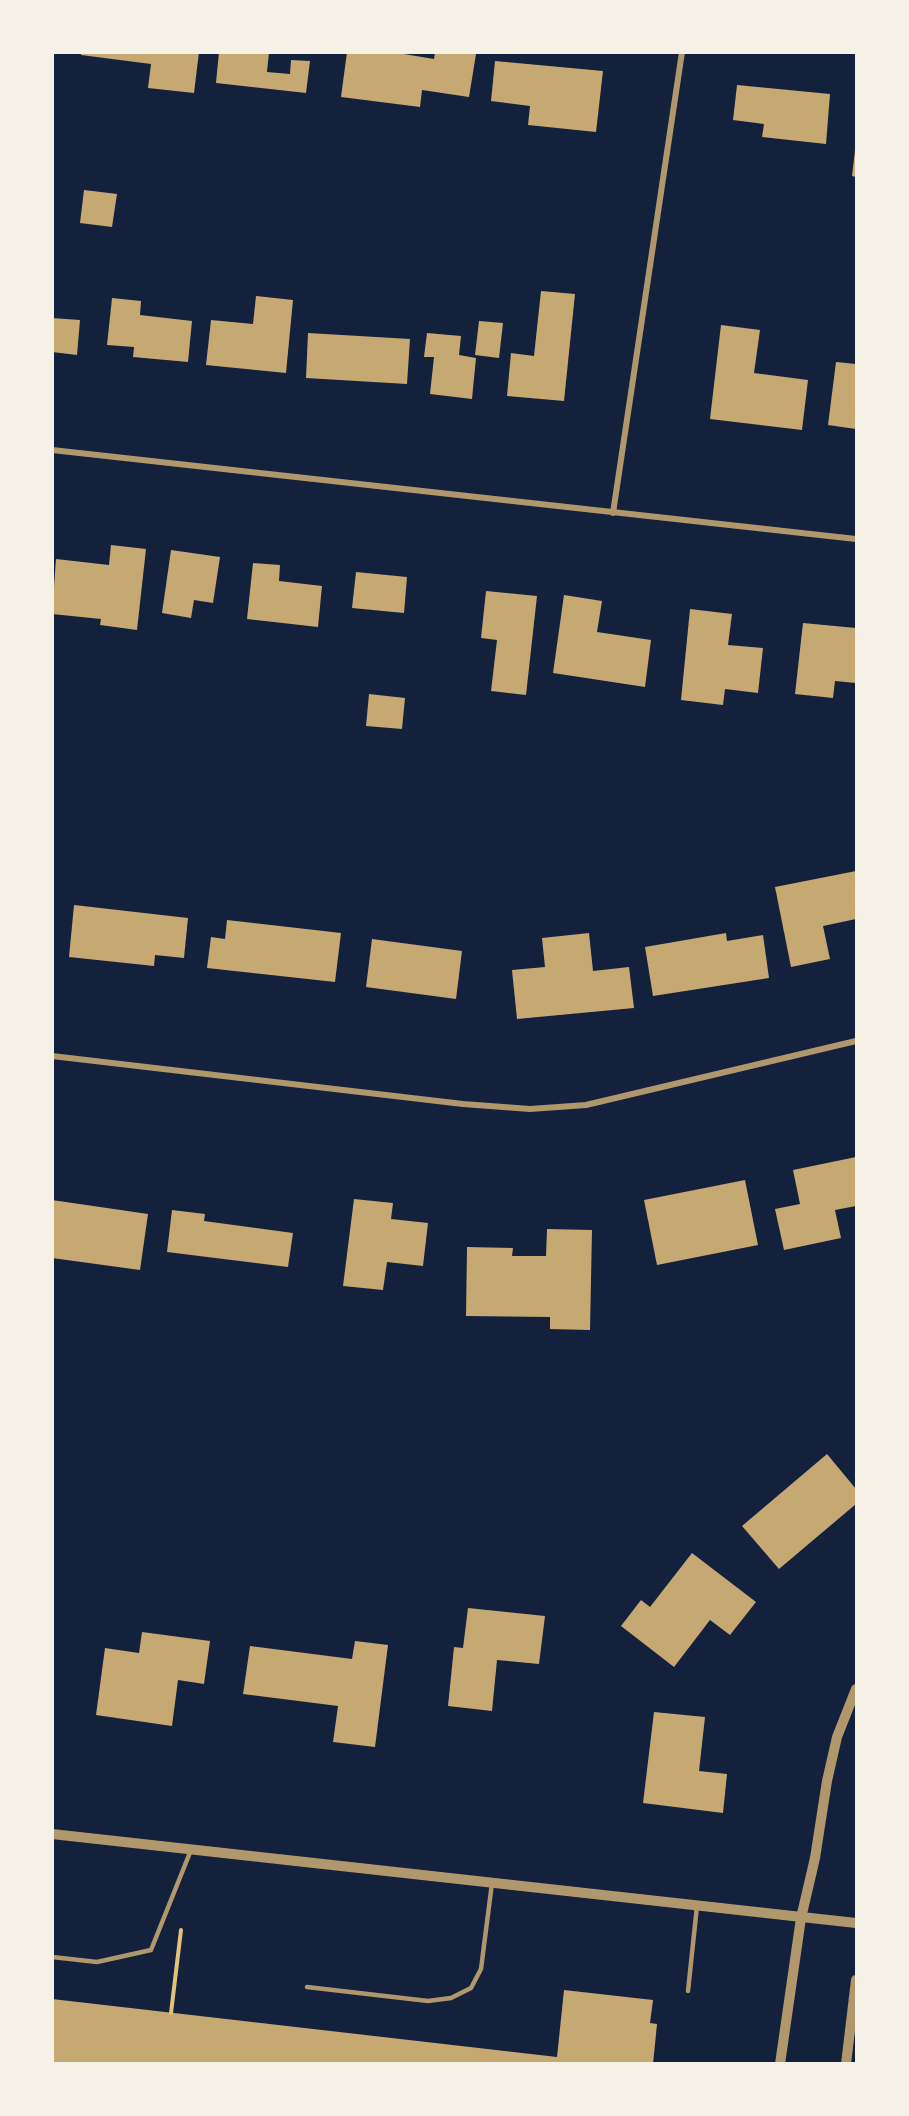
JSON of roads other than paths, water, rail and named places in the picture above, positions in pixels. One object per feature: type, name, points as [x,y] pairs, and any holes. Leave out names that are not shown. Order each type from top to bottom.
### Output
[{"type":"street","points":[[613,513],[682,52]]},
{"type":"street","points":[[52,450],[856,540]]},
{"type":"street","points":[[52,1056],[463,1104],[530,1108],[586,1105],[856,1041]]},
{"type":"street","points":[[780,2064],[801,1918],[815,1858],[832,1759],[837,1737],[856,1689]]},
{"type":"street","points":[[52,1834],[856,1923]]},
{"type":"street","points":[[846,2064],[856,1980]]},
{"type":"lane","points":[[52,1957],[97,1962],[151,1950],[191,1849]]},
{"type":"lane","points":[[307,1987],[428,2001],[451,1998],[471,1988],[481,1969],[492,1883]]},
{"type":"lane","points":[[688,1991],[697,1906]]}]
